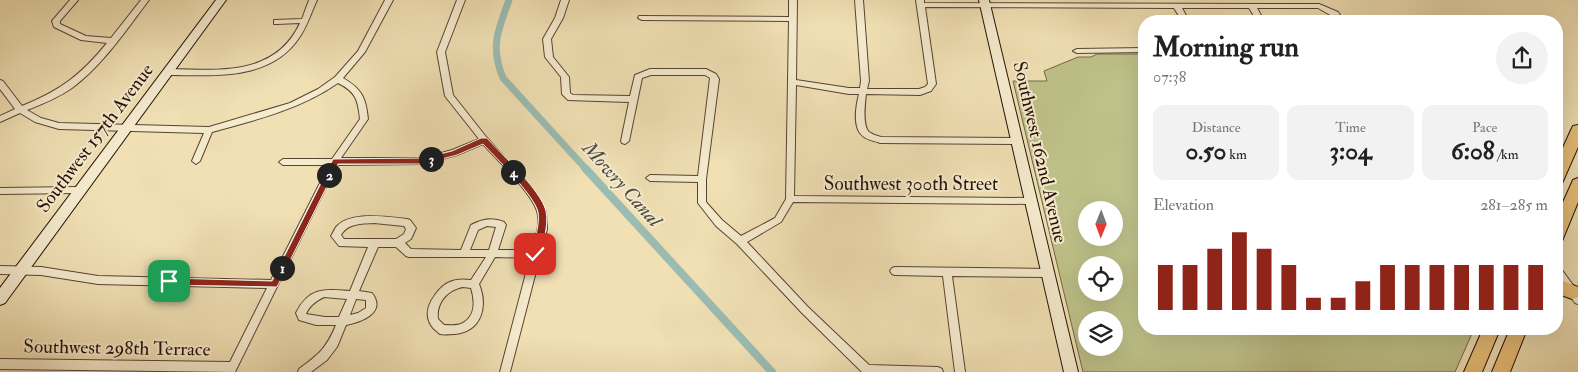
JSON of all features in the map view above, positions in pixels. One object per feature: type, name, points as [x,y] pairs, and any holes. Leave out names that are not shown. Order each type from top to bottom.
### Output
[{"type":"highway","points":[[1563,165],[1578,130]]},
{"type":"highway","points":[[1563,220],[1578,184]]},
{"type":"highway","points":[[1563,289],[1575,296]]},
{"type":"highway","points":[[1472,372],[1489,335]]},
{"type":"highway","points":[[1503,366],[1515,335]]},
{"type":"highway","points":[[1482,351],[1483,372]]},
{"type":"street","points":[[74,0],[56,21],[57,25],[84,38],[112,41]]},
{"type":"street","points":[[0,119],[51,97],[71,85],[90,67],[145,0]]},
{"type":"street","name":"Southwest 157th Avenue","points":[[0,299],[78,190],[169,72],[221,0]]},
{"type":"street","points":[[169,72],[230,72],[261,67],[274,59],[293,42],[313,0]]},
{"type":"street","points":[[0,83],[19,110],[35,120],[59,126],[209,130],[293,105],[321,91],[338,79],[361,52],[389,0]]},
{"type":"street","points":[[461,0],[441,52],[448,96],[529,190],[542,212],[542,229],[505,372]]},
{"type":"street","points":[[565,0],[559,18],[547,40],[549,57],[565,77],[566,94],[571,98],[632,99]]},
{"type":"street","points":[[740,241],[778,220],[790,199],[793,0]]},
{"type":"street","points":[[859,0],[865,81],[860,107],[862,129],[867,135],[880,140],[1016,141]]},
{"type":"street","points":[[793,82],[863,92],[920,92],[928,89],[932,84],[921,2],[1319,6],[1336,15]]},
{"type":"street","name":"Southwest 162nd Avenue","points":[[984,3],[1071,372]]},
{"type":"street","points":[[1177,6],[1182,15]]},
{"type":"street","points":[[1252,6],[1257,15]]},
{"type":"street","points":[[642,18],[793,19]]},
{"type":"street","points":[[277,22],[303,21]]},
{"type":"street","points":[[1077,51],[1138,50]]},
{"type":"street","points":[[625,141],[632,99],[638,77],[650,72],[706,72],[713,76],[715,80],[702,179],[702,203],[719,223],[740,241],[805,310],[867,370],[938,372]]},
{"type":"street","points":[[231,369],[335,161],[364,119],[361,97],[355,88],[338,79]]},
{"type":"street","points":[[196,161],[209,130]]},
{"type":"street","points":[[284,162],[423,161],[454,153],[484,140]]},
{"type":"street","points":[[650,178],[702,179]]},
{"type":"street","points":[[0,191],[78,190]]},
{"type":"street","name":"Southwest 300th Street","points":[[790,199],[1031,201]]},
{"type":"street","points":[[358,221],[407,223],[410,228],[408,236],[398,243],[374,244],[342,242],[338,240],[338,232],[345,224],[358,221]]},
{"type":"street","points":[[464,254],[474,228],[481,223],[495,222],[501,225],[492,255],[474,284]]},
{"type":"street","points":[[398,243],[409,253],[535,254]]},
{"type":"street","points":[[302,372],[328,352],[335,340],[374,244]]},
{"type":"street","points":[[0,270],[56,273],[98,280],[274,284]]},
{"type":"street","points":[[895,271],[1048,273]]},
{"type":"street","points":[[947,272],[960,372]]},
{"type":"street","points":[[1563,279],[1575,296]]},
{"type":"street","points":[[474,284],[479,294],[480,306],[474,318],[461,328],[442,330],[433,321],[432,309],[439,297],[450,285],[474,284]]},
{"type":"street","points":[[324,293],[354,294],[369,296],[372,300],[367,314],[359,318],[342,320],[307,319],[301,313],[304,306],[313,297],[324,293]]},
{"type":"street","name":"Southwest 298th Terrace","points":[[0,364],[231,369]]},
{"type":"green space","points":[[1097,54],[1138,54],[1138,335],[1471,335],[1455,372],[1083,372],[1079,356],[1123,356],[1123,311],[1078,311],[1078,351],[1013,81],[1047,81],[1044,71],[1078,57],[1091,57]]},
{"type":"waterway","name":"Mowry Canal","points":[[509,0],[499,30],[496,48],[503,78],[586,169]]},
{"type":"waterway","name":"Mowry Canal","points":[[585,168],[772,372]]},
{"type":"route","points":[[169,281],[274,284],[335,161],[423,161],[454,153],[484,140],[529,190],[539,204],[542,212],[542,229],[535,254]]}]
